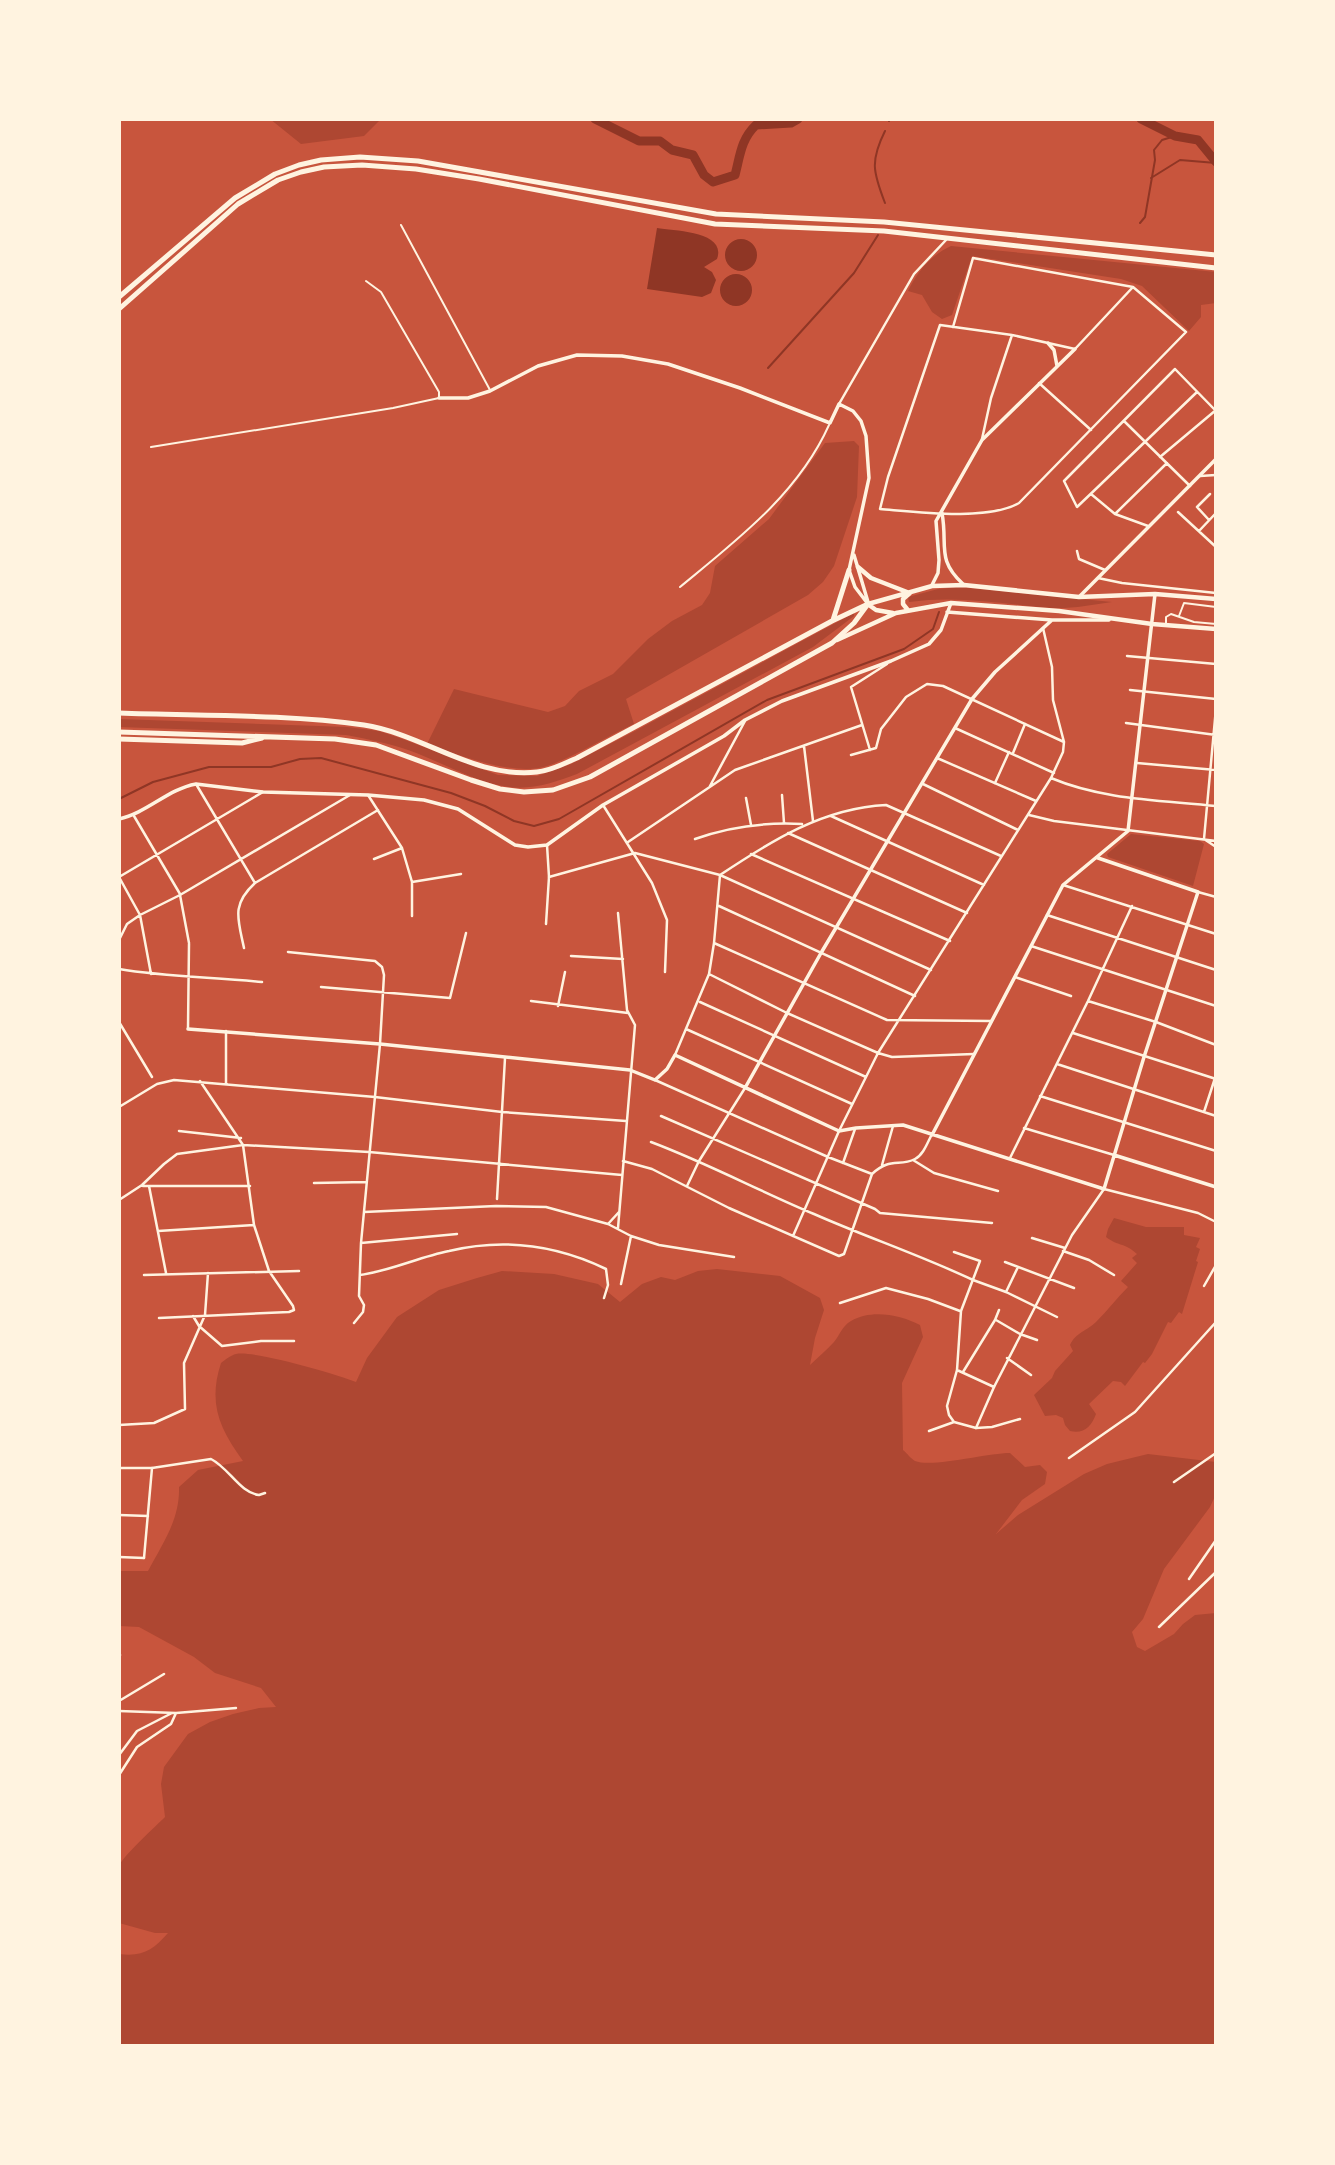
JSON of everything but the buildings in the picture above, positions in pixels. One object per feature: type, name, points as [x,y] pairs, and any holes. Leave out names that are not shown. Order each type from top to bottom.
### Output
[{"type":"highway","points":[[119,297],[252,186],[299,165],[360,157],[430,163],[716,214],[884,222],[1216,255]]},
{"type":"highway","points":[[119,309],[238,204],[278,180],[324,167],[362,164],[479,178],[715,224],[884,231],[1216,268]]},
{"type":"highway","points":[[832,621],[849,570]]},
{"type":"highway","points":[[119,713],[326,721],[365,726],[403,735],[487,768],[539,772],[577,758],[868,604]]},
{"type":"highway","points":[[119,732],[335,738],[376,745],[500,789],[524,792],[553,790],[590,777],[832,643],[862,615],[868,604]]},
{"type":"highway","points":[[119,739],[242,743],[269,736]]},
{"type":"main road","points":[[858,567],[872,578],[911,591]]},
{"type":"main road","points":[[868,604],[932,586],[964,585],[1079,597],[1155,594],[1216,599]]},
{"type":"main road","points":[[907,610],[903,599],[911,591]]},
{"type":"main road","points":[[832,643],[896,613],[951,603],[1059,611],[1152,624],[1216,627]]},
{"type":"main road","points":[[868,604],[884,613],[896,613]]},
{"type":"street","points":[[439,398],[468,398],[491,391],[538,366],[577,355],[622,356],[668,364],[830,423],[914,274],[947,239]]},
{"type":"street","points":[[953,327],[973,258],[1133,287],[1186,332],[1019,503],[998,511],[942,513],[880,509],[888,477],[940,325],[953,327],[1012,335],[1074,349]]},
{"type":"street","points":[[932,586],[939,560],[936,521],[982,440],[1133,287]]},
{"type":"street","points":[[982,440],[991,398],[1012,335]]},
{"type":"street","points":[[1048,343],[1054,350],[1057,366]]},
{"type":"street","points":[[1160,457],[1216,410],[1175,369],[1064,481],[1077,507],[1197,392]]},
{"type":"street","points":[[1039,383],[1091,430]]},
{"type":"street","points":[[839,404],[853,411],[861,421],[866,436],[869,478],[849,570],[855,587],[868,604]]},
{"type":"street","points":[[1124,422],[1190,486]]},
{"type":"street","points":[[1079,597],[1216,459]]},
{"type":"street","points":[[1115,514],[1167,463]]},
{"type":"street","points":[[1200,476],[1216,475]]},
{"type":"street","points":[[1091,494],[1115,514],[1149,527]]},
{"type":"street","points":[[1209,520],[1197,508],[1210,494]]},
{"type":"street","points":[[1178,512],[1216,547]]},
{"type":"street","points":[[942,513],[945,562],[948,569],[964,585]]},
{"type":"street","points":[[1199,531],[1216,513]]},
{"type":"street","points":[[1077,551],[1079,559],[1105,570]]},
{"type":"street","points":[[853,554],[868,604]]},
{"type":"street","points":[[1098,578],[1216,593]]},
{"type":"street","points":[[882,1165],[913,1160],[922,1154],[1063,885],[1128,831],[1155,594]]},
{"type":"street","points":[[119,819],[134,816],[186,786],[196,784],[263,792],[368,795],[424,800],[458,809],[515,845],[547,845],[603,805],[782,701],[891,661],[929,644],[941,630],[951,603]]},
{"type":"street","points":[[947,612],[1052,620],[1119,619]]},
{"type":"street","points":[[687,1186],[699,1161],[746,1088],[804,982],[972,699],[995,672],[1052,620]]},
{"type":"street","points":[[793,1236],[839,1131],[878,1053],[1051,778],[1063,752],[1064,742],[1053,700],[1052,667],[1043,628]]},
{"type":"street","points":[[1127,656],[1216,664]]},
{"type":"street","points":[[870,750],[850,687],[891,661]]},
{"type":"street","points":[[850,755],[878,746],[881,729],[906,697],[927,684],[939,684],[1064,742]]},
{"type":"street","points":[[1130,690],[1216,699]]},
{"type":"street","points":[[1204,839],[1216,708]]},
{"type":"street","points":[[708,789],[746,720]]},
{"type":"street","points":[[995,783],[1025,723]]},
{"type":"street","points":[[1126,723],[1214,734]]},
{"type":"street","points":[[628,842],[735,770],[862,726]]},
{"type":"street","points":[[954,728],[1054,772]]},
{"type":"street","points":[[804,746],[813,821]]},
{"type":"street","points":[[937,758],[1036,802]]},
{"type":"street","points":[[1137,762],[1216,770]]},
{"type":"street","points":[[1051,778],[1078,789],[1133,798],[1216,806]]},
{"type":"street","points":[[922,783],[1018,830]]},
{"type":"street","points":[[196,784],[255,883]]},
{"type":"street","points":[[151,974],[140,915],[119,877],[263,792]]},
{"type":"street","points":[[119,940],[127,925],[140,915],[180,895],[350,795]]},
{"type":"street","points":[[368,795],[402,848],[412,882],[412,916]]},
{"type":"street","points":[[782,795],[784,823]]},
{"type":"street","points":[[746,798],[751,825]]},
{"type":"street","points":[[603,805],[652,883],[667,920],[665,972]]},
{"type":"street","points":[[720,875],[805,824],[886,805],[1002,856]]},
{"type":"street","points":[[244,947],[237,917],[245,892],[255,883],[378,810]]},
{"type":"street","points":[[1027,815],[1054,821],[1216,841]]},
{"type":"street","points":[[134,816],[180,895],[189,944],[188,1028],[380,1044],[630,1070],[872,1174]]},
{"type":"street","points":[[831,816],[984,885]]},
{"type":"street","points":[[695,839],[724,829],[751,825],[805,824]]},
{"type":"street","points":[[788,832],[967,913]]},
{"type":"street","points":[[1204,839],[1216,847]]},
{"type":"street","points":[[546,924],[549,877],[547,845]]},
{"type":"street","points":[[374,859],[402,848]]},
{"type":"street","points":[[549,877],[635,853],[720,875],[931,970]]},
{"type":"street","points":[[751,854],[950,941]]},
{"type":"street","points":[[1098,858],[1216,897]]},
{"type":"street","points":[[412,882],[461,874]]},
{"type":"street","points":[[655,1080],[667,1069],[676,1055],[709,974],[719,906],[720,875]]},
{"type":"street","points":[[1063,885],[1216,934]]},
{"type":"street","points":[[976,1428],[1007,1358],[1064,1250],[1104,1189],[1198,892]]},
{"type":"street","points":[[719,906],[915,996]]},
{"type":"street","points":[[1009,1159],[1073,1033],[1132,906]]},
{"type":"street","points":[[618,913],[629,1013],[635,1025],[618,1228]]},
{"type":"street","points":[[1047,915],[1216,970]]},
{"type":"street","points":[[321,987],[450,999],[466,933]]},
{"type":"street","points":[[714,943],[887,1020],[991,1021]]},
{"type":"street","points":[[1031,946],[1216,1006]]},
{"type":"street","points":[[288,952],[375,961],[382,967],[384,993],[359,1273],[359,1296],[364,1305],[363,1312],[354,1323]]},
{"type":"street","points":[[571,956],[623,959]]},
{"type":"street","points":[[119,969],[262,982]]},
{"type":"street","points":[[558,1006],[565,972]]},
{"type":"street","points":[[709,974],[787,1013],[878,1053],[892,1056],[975,1054]]},
{"type":"street","points":[[1015,977],[1071,996]]},
{"type":"street","points":[[531,1001],[629,1013]]},
{"type":"street","points":[[699,1001],[866,1077]]},
{"type":"street","points":[[1088,1001],[1156,1022],[1216,1045]]},
{"type":"street","points":[[119,1022],[152,1077]]},
{"type":"street","points":[[686,1029],[852,1104]]},
{"type":"street","points":[[119,1035],[125,1031]]},
{"type":"street","points":[[226,1031],[226,1084]]},
{"type":"street","points":[[1073,1033],[1216,1078],[1204,1112]]},
{"type":"street","points":[[676,1055],[839,1131],[903,1125],[1104,1189],[1198,1213],[1216,1222]]},
{"type":"street","points":[[497,1199],[505,1058]]},
{"type":"street","points":[[1057,1064],[1216,1116]]},
{"type":"street","points":[[119,1107],[157,1084],[174,1080],[375,1097],[502,1112],[626,1121]]},
{"type":"street","points":[[159,1318],[294,1310],[269,1270],[254,1225],[241,1138],[200,1081]]},
{"type":"street","points":[[1040,1096],[1216,1151]]},
{"type":"street","points":[[661,1116],[880,1213],[992,1223]]},
{"type":"street","points":[[623,1161],[646,1166],[729,1208],[839,1256],[844,1254],[872,1174],[882,1165],[893,1126]]},
{"type":"street","points":[[844,1163],[856,1128]]},
{"type":"street","points":[[1024,1128],[1216,1187]]},
{"type":"street","points":[[179,1131],[241,1138]]},
{"type":"street","points":[[651,1142],[853,1231],[1006,1292],[1057,1317]]},
{"type":"street","points":[[119,1200],[142,1185],[177,1154],[243,1144],[369,1152],[622,1175]]},
{"type":"street","points":[[913,1160],[934,1172],[998,1191]]},
{"type":"street","points":[[314,1183],[367,1182]]},
{"type":"street","points":[[142,1185],[250,1185]]},
{"type":"street","points":[[149,1186],[166,1273]]},
{"type":"street","points":[[364,1212],[496,1206],[546,1207],[608,1224],[631,1236],[659,1245],[734,1257]]},
{"type":"street","points":[[608,1224],[619,1212]]},
{"type":"street","points":[[158,1231],[254,1225]]},
{"type":"street","points":[[361,1243],[457,1234]]},
{"type":"street","points":[[621,1284],[631,1236]]},
{"type":"street","points":[[1032,1238],[1089,1260],[1114,1275]]},
{"type":"street","points":[[359,1273],[362,1275],[461,1248],[530,1245],[582,1258],[606,1269],[608,1285],[604,1297]]},
{"type":"street","points":[[954,1252],[980,1261],[961,1311],[957,1370],[947,1406],[954,1422]]},
{"type":"street","points":[[1005,1262],[1074,1288]]},
{"type":"street","points":[[1204,1286],[1216,1265]]},
{"type":"street","points":[[1006,1292],[1018,1267]]},
{"type":"street","points":[[144,1275],[299,1271]]},
{"type":"street","points":[[119,1425],[154,1423],[185,1409],[184,1363],[205,1315],[208,1273]]},
{"type":"street","points":[[840,1303],[886,1288],[928,1298],[961,1311]]},
{"type":"street","points":[[963,1372],[999,1310]]},
{"type":"street","points":[[192,1316],[199,1326],[222,1346],[261,1341],[294,1341]]},
{"type":"street","points":[[995,1320],[1037,1340]]},
{"type":"street","points":[[1069,1458],[1135,1412],[1216,1322]]},
{"type":"street","points":[[1007,1358],[1031,1374]]},
{"type":"street","points":[[957,1370],[994,1387]]},
{"type":"street","points":[[929,1431],[954,1422],[976,1428],[992,1427],[1020,1419]]},
{"type":"street","points":[[1174,1482],[1216,1452]]},
{"type":"street","points":[[119,1468],[152,1468],[211,1460],[220,1464],[249,1493],[265,1493]]},
{"type":"street","points":[[119,1557],[144,1558],[152,1468]]},
{"type":"street","points":[[119,1515],[148,1516]]},
{"type":"street","points":[[1189,1579],[1216,1540]]},
{"type":"street","points":[[1211,1546],[1216,1553]]},
{"type":"street","points":[[1159,1626],[1216,1572]]},
{"type":"street","points":[[119,1701],[164,1674]]},
{"type":"street","points":[[119,1711],[174,1713],[236,1708]]},
{"type":"street","points":[[119,1755],[137,1731],[174,1713]]},
{"type":"street","points":[[119,1775],[137,1747],[171,1724],[174,1713]]},
{"type":"lane","points":[[401,225],[491,391]]},
{"type":"lane","points":[[151,447],[393,408],[439,398],[439,392],[381,292],[366,281]]},
{"type":"lane","points":[[680,587],[772,508],[820,445],[830,423]]},
{"type":"lane","points":[[1179,617],[1184,603],[1216,607]]},
{"type":"lane","points":[[1166,625],[1165,620],[1171,614],[1216,627]]},
{"type":"shaded area","points":[[270,119],[381,119],[364,136],[301,144]]},
{"type":"shaded area","points":[[657,228],[698,234],[714,243],[718,250],[717,259],[704,267],[712,272],[716,280],[711,293],[702,297],[647,289]]},
{"type":"shaded area","points":[[741,239],[753,243],[757,255],[753,267],[741,271],[729,267],[725,255],[729,243]]},
{"type":"shaded area","points":[[951,246],[1216,272],[1216,303],[1201,305],[1201,317],[1189,331],[1142,286],[1121,279],[972,256],[952,315],[942,319],[932,312],[922,295],[908,291],[925,265]]},
{"type":"shaded area","points":[[736,274],[748,278],[752,290],[748,302],[736,306],[724,302],[720,290],[724,278]]},
{"type":"shaded area","points":[[854,441],[859,446],[857,497],[834,566],[823,582],[808,595],[626,699],[634,724],[568,757],[534,769],[503,767],[427,744],[454,689],[548,712],[565,706],[579,691],[613,674],[648,639],[672,621],[702,605],[710,593],[715,566],[769,519],[825,443]]},
{"type":"shaded area","points":[[960,587],[1112,602],[1059,608],[963,600],[909,602],[908,597],[938,589]]},
{"type":"shaded area","points":[[854,613],[854,616],[813,647],[577,774],[535,786],[518,788],[496,785],[408,750],[346,735],[119,727],[119,719],[347,727],[379,731],[498,775],[537,776],[571,764]]},
{"type":"shaded area","points":[[1131,834],[1200,841],[1204,844],[1193,886],[1108,857],[1107,854]]},
{"type":"shaded area","points":[[1114,1218],[1146,1227],[1184,1227],[1184,1235],[1200,1238],[1196,1247],[1200,1249],[1196,1261],[1198,1262],[1182,1314],[1179,1312],[1171,1323],[1168,1322],[1152,1354],[1125,1386],[1121,1382],[1113,1381],[1089,1404],[1096,1414],[1089,1426],[1083,1430],[1070,1431],[1063,1418],[1056,1415],[1045,1416],[1034,1395],[1052,1378],[1073,1351],[1070,1345],[1075,1337],[1096,1322],[1128,1287],[1121,1281],[1137,1263],[1132,1258],[1137,1254],[1106,1237]]},
{"type":"shaded area","points":[[717,1269],[780,1276],[820,1298],[824,1310],[810,1365],[834,1342],[845,1325],[859,1317],[886,1315],[904,1318],[920,1325],[923,1337],[902,1383],[903,1450],[914,1460],[923,1463],[1010,1453],[1025,1467],[1040,1465],[1047,1472],[1045,1484],[1022,1500],[996,1534],[1018,1515],[1084,1474],[1107,1464],[1148,1454],[1216,1462],[1216,1494],[1210,1507],[1164,1569],[1143,1619],[1132,1632],[1137,1647],[1145,1651],[1174,1634],[1195,1615],[1216,1613],[1216,2046],[119,2046],[119,1954],[147,1951],[168,1933],[155,1933],[119,1923],[117,1886],[121,1862],[165,1817],[161,1784],[164,1767],[188,1734],[210,1722],[259,1708],[276,1707],[261,1688],[215,1673],[194,1657],[139,1627],[119,1626],[119,1571],[148,1571],[174,1520],[179,1487],[198,1470],[243,1461],[218,1415],[216,1391],[221,1363],[230,1356],[246,1354],[277,1359],[356,1382],[367,1358],[397,1317],[439,1290],[477,1278],[502,1271],[554,1274],[598,1284],[620,1302],[642,1284],[661,1277],[675,1280],[698,1271]]},
{"type":"waterway","points":[[595,119],[639,141],[660,141],[672,150],[693,155],[704,175],[713,182],[735,175],[744,142],[756,125],[791,123],[798,119]]},
{"type":"waterway","points":[[1141,119],[1175,136],[1198,140],[1216,162]]},
{"type":"waterway","points":[[885,131],[877,151],[875,167],[885,203]]},
{"type":"waterway","points":[[1140,223],[1145,217],[1155,160],[1154,150],[1162,140],[1175,136]]},
{"type":"waterway","points":[[1151,178],[1180,160],[1216,163]]},
{"type":"waterway","points":[[768,368],[854,273],[878,235]]},
{"type":"waterway","points":[[119,799],[153,782],[209,767],[271,767],[300,759],[321,758],[451,793],[514,821],[534,826],[559,819],[767,700],[904,649],[933,629],[939,612]]}]
